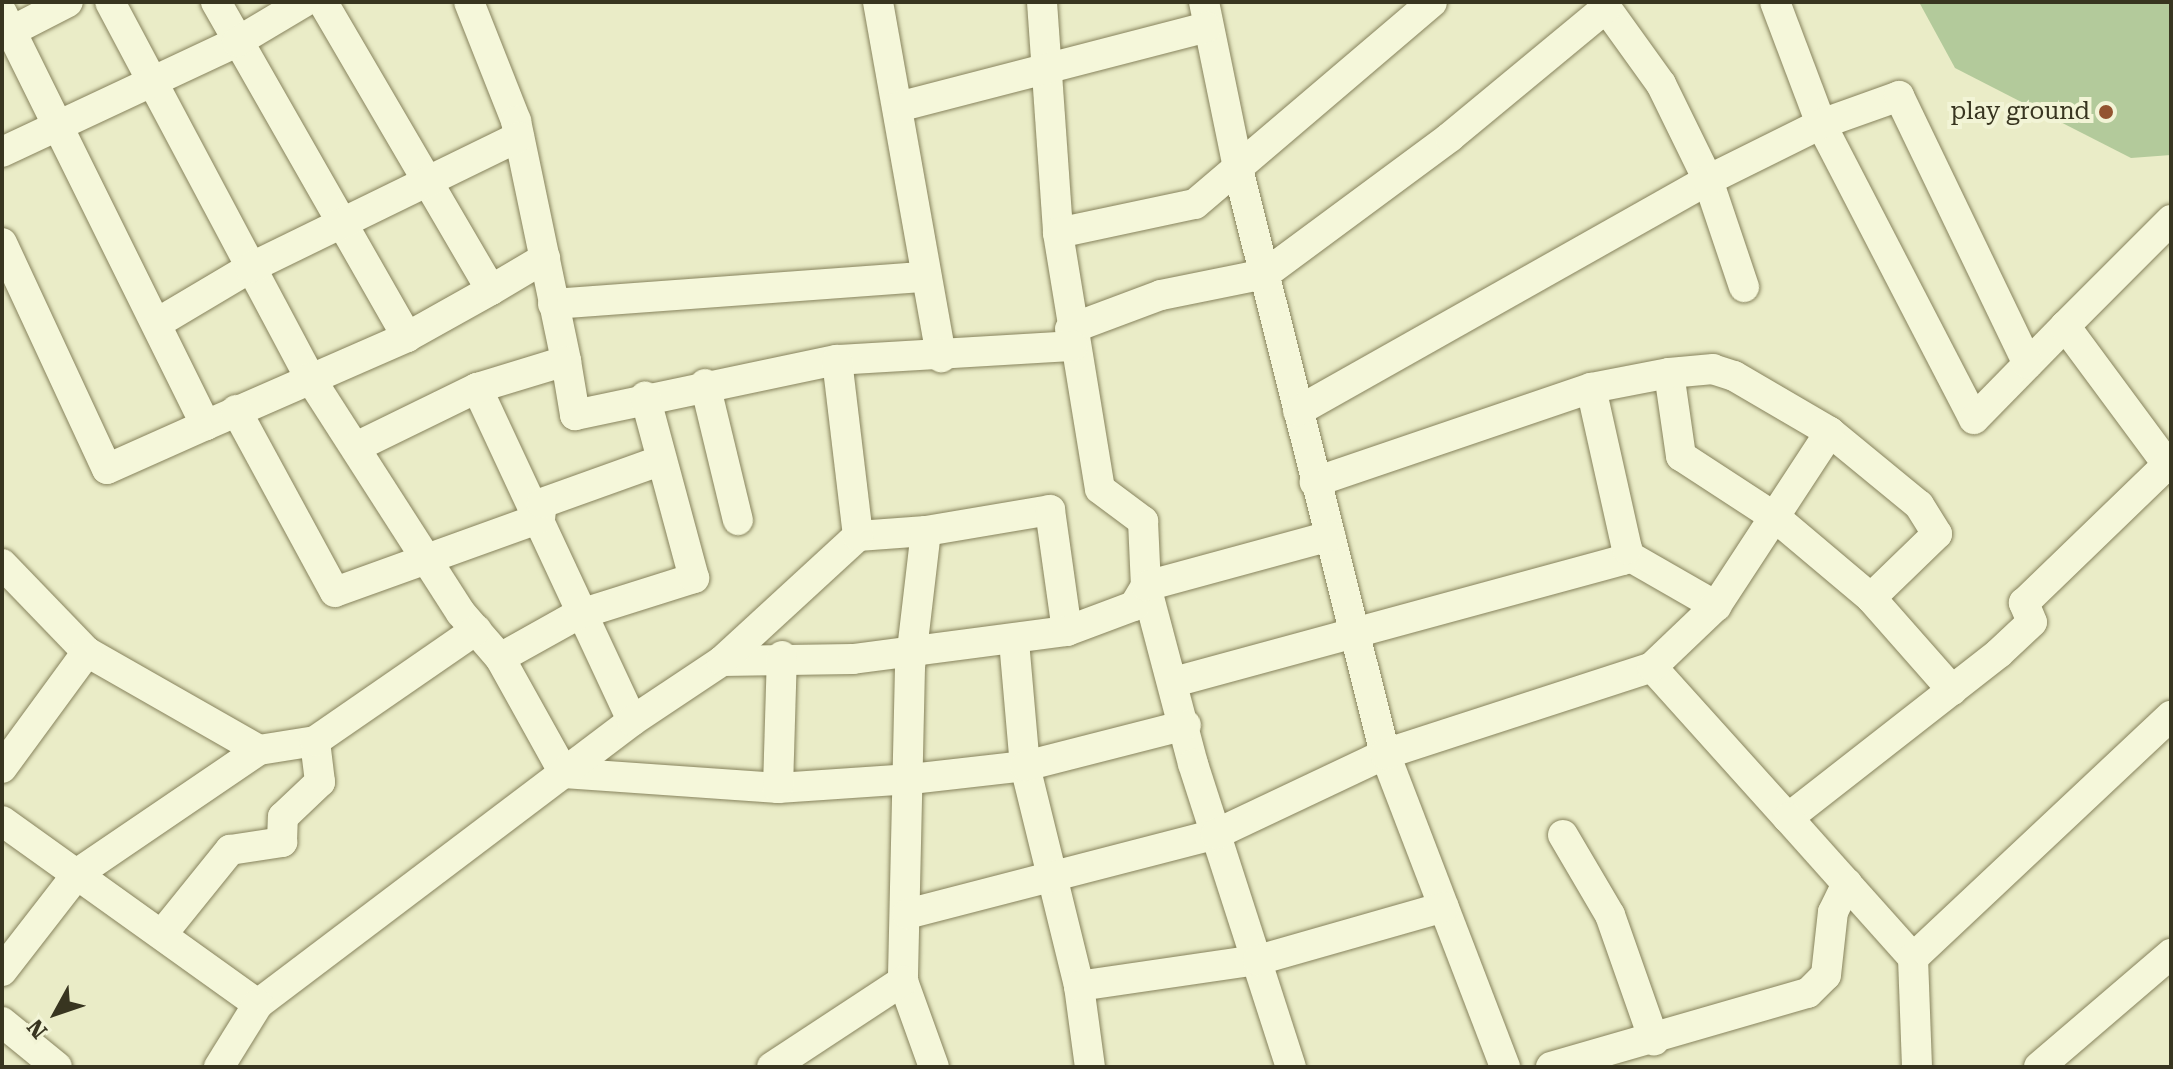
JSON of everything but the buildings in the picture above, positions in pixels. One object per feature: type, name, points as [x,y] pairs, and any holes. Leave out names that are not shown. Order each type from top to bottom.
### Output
[{"type":"street","points":[[68,2],[5,27],[59,123],[159,322],[206,425]]},
{"type":"street","points":[[110,2],[310,378],[425,556],[476,630],[500,658],[564,773]]},
{"type":"street","points":[[216,2],[342,230],[407,337]]},
{"type":"street","points":[[2,152],[151,79],[237,42],[304,2]]},
{"type":"street","points":[[323,2],[491,290]]},
{"type":"street","points":[[469,2],[519,137],[575,415],[705,384],[837,360],[941,357],[1072,338],[1161,295],[1265,274],[1450,137],[1604,5],[1661,84],[1708,180],[1744,287]]},
{"type":"street","points":[[878,2],[941,357]]},
{"type":"street","points":[[1042,2],[1044,72],[1058,233],[1072,338],[1100,489],[1143,521],[1146,586],[1216,834],[1291,1067]]},
{"type":"street","points":[[1058,233],[1195,204],[1239,173],[1432,2]]},
{"type":"street","points":[[1775,2],[1821,124],[1974,419],[2171,220]]},
{"type":"street","points":[[898,107],[1044,72],[1205,14],[1239,173],[1385,754],[1505,1067]]},
{"type":"street","points":[[1298,411],[1708,180],[1821,124],[1899,96],[2028,364]]},
{"type":"street","points":[[159,322],[250,268],[342,230],[519,137]]},
{"type":"street","points":[[2,243],[107,469],[407,337],[545,258]]},
{"type":"street","points":[[553,304],[925,277]]},
{"type":"street","points":[[1788,818],[1952,690],[2032,622],[2024,603],[2170,465],[2065,326]]},
{"type":"street","points":[[837,360],[858,536]]},
{"type":"street","points":[[356,447],[477,388],[566,361]]},
{"type":"street","points":[[1315,482],[1591,388],[1669,373],[1713,369],[1734,376],[1830,432],[1919,505],[1937,534],[1871,598]]},
{"type":"street","points":[[1669,373],[1681,456],[1776,518],[1871,598],[1952,690]]},
{"type":"street","points":[[705,384],[738,520]]},
{"type":"street","points":[[477,388],[540,518],[577,615],[632,721]]},
{"type":"street","points":[[1591,388],[1627,555]]},
{"type":"street","points":[[500,658],[577,615],[694,578],[659,461],[645,397]]},
{"type":"street","points":[[236,410],[335,592],[425,556],[540,518]]},
{"type":"street","points":[[907,914],[1049,882],[1216,834],[1385,754],[1652,667],[1716,606],[1830,432]]},
{"type":"street","points":[[540,518],[542,503],[659,461]]},
{"type":"street","points":[[219,1067],[258,1004],[632,721],[722,661],[858,536],[926,531],[1050,510],[1067,631]]},
{"type":"street","points":[[926,531],[912,652],[911,779],[903,981],[934,1067]]},
{"type":"street","points":[[722,661],[782,656],[853,659],[1014,641],[1067,631],[1134,606],[1146,586],[1330,536]]},
{"type":"street","points":[[1174,682],[1627,555],[1716,606]]},
{"type":"street","points":[[2,566],[87,652],[259,750]]},
{"type":"street","points":[[2,971],[78,873],[259,750],[315,741],[476,630]]},
{"type":"street","points":[[1014,641],[1025,766],[1049,882],[1079,986],[1090,1067]]},
{"type":"street","points":[[2,768],[87,652]]},
{"type":"street","points":[[778,788],[782,656]]},
{"type":"street","points":[[1652,667],[1913,958],[1917,1067]]},
{"type":"street","points":[[1913,958],[2171,716]]},
{"type":"street","points":[[564,773],[778,788],[911,779],[1025,766],[1186,725]]},
{"type":"street","points":[[163,933],[230,850],[282,842],[283,817],[320,782],[315,741]]},
{"type":"street","points":[[2,821],[163,933],[258,1004]]},
{"type":"street","points":[[1563,835],[1610,915],[1654,1040]]},
{"type":"street","points":[[1551,1067],[1654,1040],[1819,985],[1833,912],[1847,883]]},
{"type":"street","points":[[1079,986],[1258,960],[1444,907]]},
{"type":"street","points":[[2039,1067],[2171,954]]},
{"type":"street","points":[[772,1067],[903,981]]},
{"type":"street","points":[[2,1022],[57,1067]]},
{"type":"green space","name":"play ground","points":[[1919,2],[2171,2],[2171,155],[2131,158],[1955,68]]},
{"type":"place","name":"play ground","points":[[2106,112]]}]
